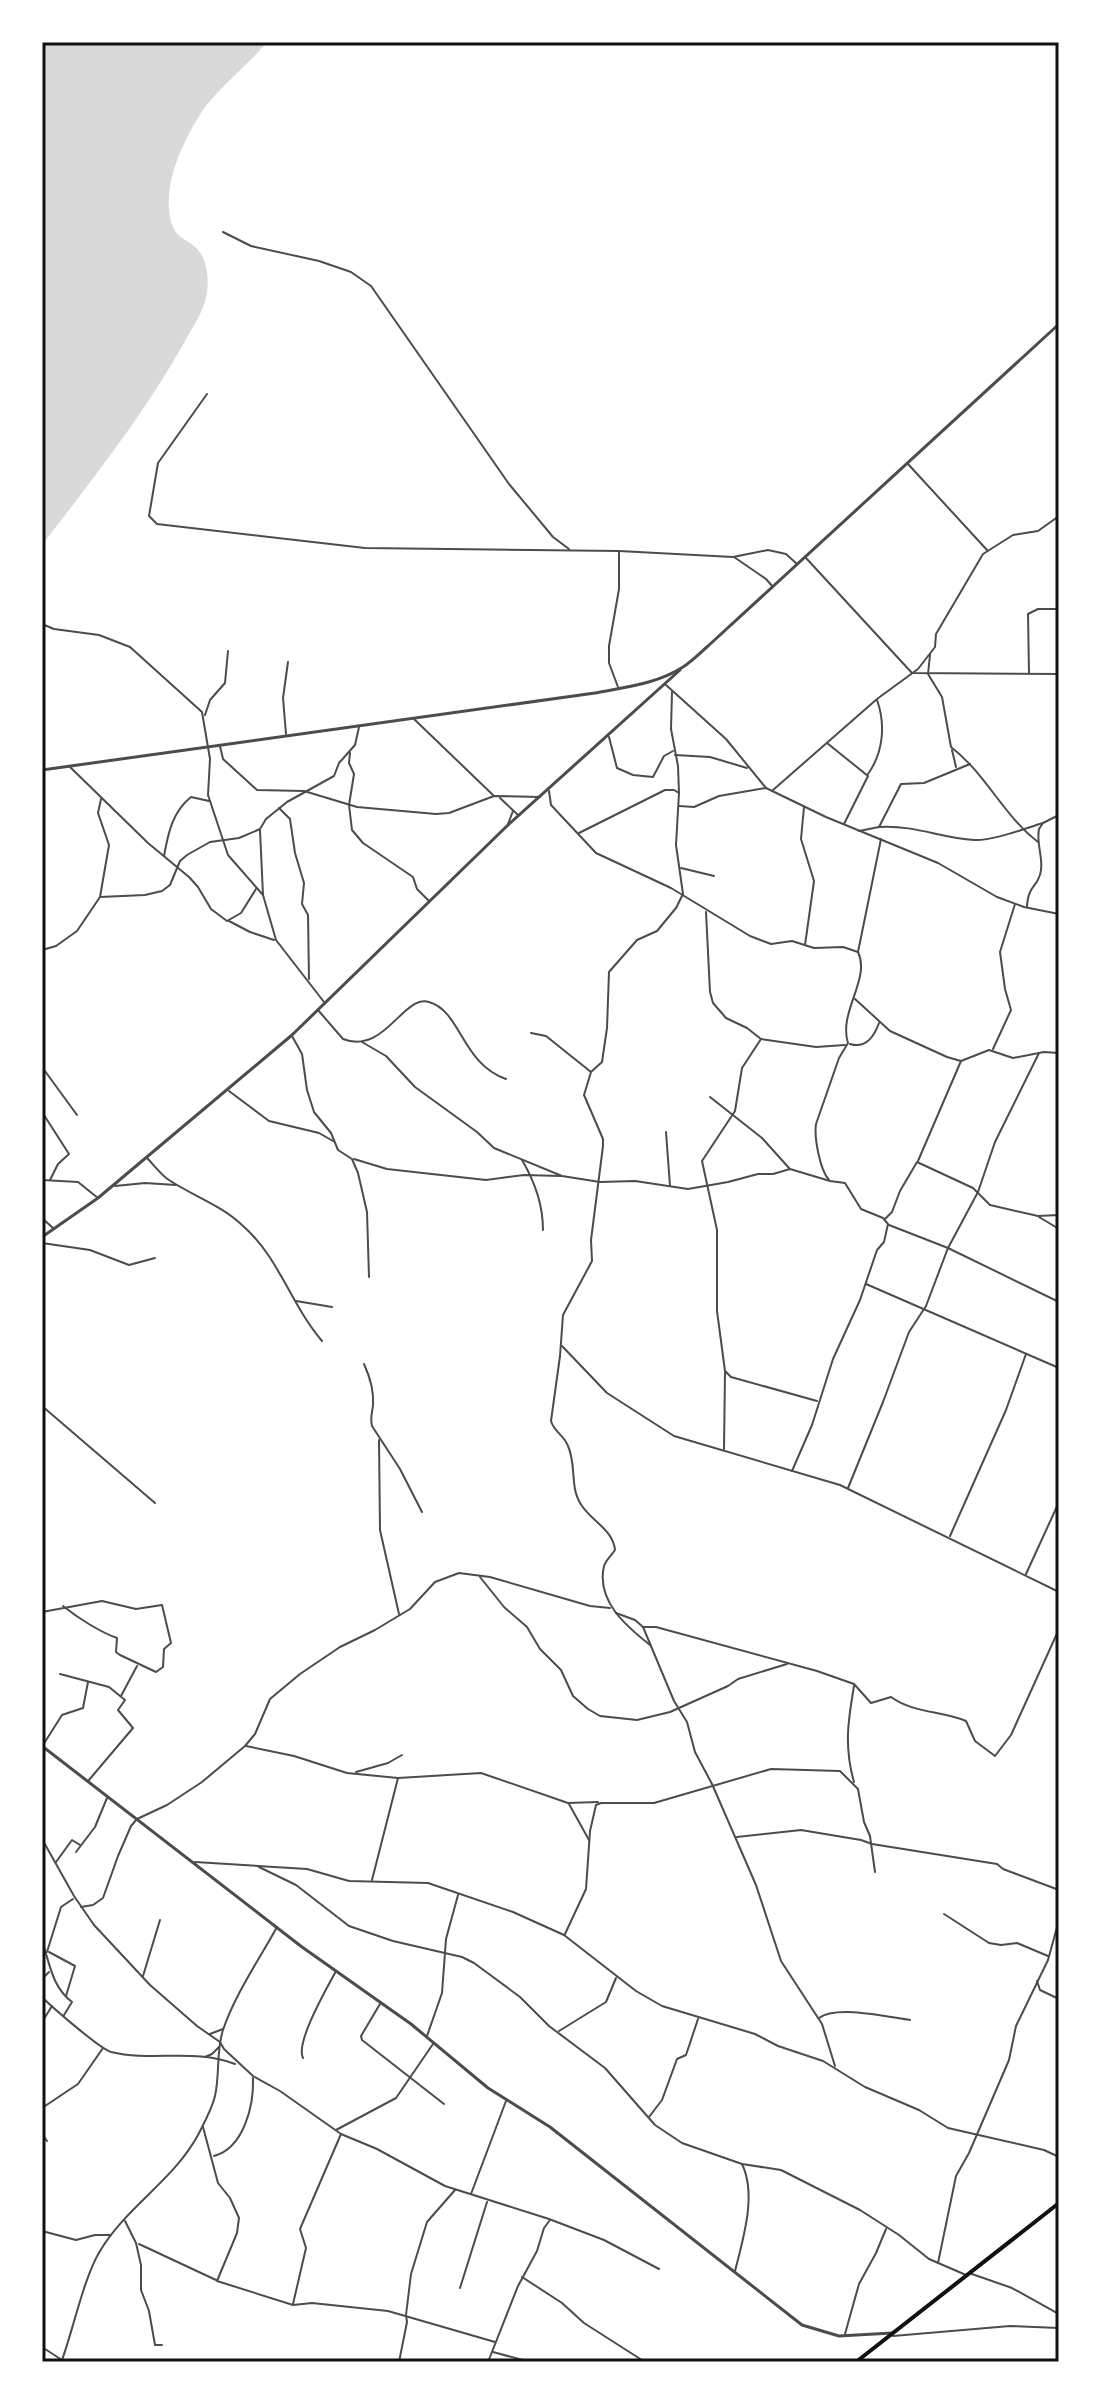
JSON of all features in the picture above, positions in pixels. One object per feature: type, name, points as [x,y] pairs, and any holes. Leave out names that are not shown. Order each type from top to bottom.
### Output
[{"type":"highway","points":[[856,2362],[1059,2203]]},
{"type":"street","points":[[223,232],[257,248],[319,261],[351,272],[371,286],[509,484],[553,537],[570,550]]},
{"type":"street","points":[[42,1237],[113,1186],[292,1035],[518,815],[609,737],[1059,324]]},
{"type":"street","points":[[207,394],[158,463],[149,516],[157,524],[365,548],[619,551],[733,557],[768,550],[786,554],[798,565]]},
{"type":"street","points":[[908,464],[988,551]]},
{"type":"street","points":[[772,791],[877,699],[912,673],[930,653],[935,646],[936,634],[981,556],[1013,535],[1038,531],[1059,516]]},
{"type":"street","points":[[619,551],[619,589],[609,646],[609,663],[619,688]]},
{"type":"street","points":[[733,557],[766,579],[773,588]]},
{"type":"street","points":[[806,558],[912,673],[1059,674]]},
{"type":"street","points":[[1029,674],[1028,614],[1038,609],[1059,609]]},
{"type":"street","points":[[42,624],[54,629],[99,635],[130,647],[204,716]]},
{"type":"street","points":[[228,651],[225,683],[210,700],[204,716],[210,759],[207,787],[228,855],[263,895]]},
{"type":"street","points":[[930,653],[928,674],[942,697],[957,768]]},
{"type":"street","points":[[286,736],[283,698],[288,662]]},
{"type":"street","points":[[42,770],[619,688],[645,683],[683,667]]},
{"type":"street","points":[[665,684],[713,726],[766,788],[844,825],[938,863],[1015,904],[1059,914]]},
{"type":"street","points":[[650,1645],[630,1630],[611,1608],[604,1572],[605,1562],[615,1550],[614,1541],[576,1497],[569,1448],[554,1431],[551,1421],[563,1315],[592,1261],[592,1231],[603,1139],[584,1095],[591,1072],[602,1062],[609,972],[637,940],[657,931],[683,894],[676,845],[679,793],[671,691]]},
{"type":"street","points":[[844,825],[877,761],[881,744],[881,711],[877,699]]},
{"type":"street","points":[[414,718],[494,796]]},
{"type":"street","points":[[324,1002],[276,940],[263,895],[260,829],[279,808],[334,776],[339,763],[358,739],[359,726]]},
{"type":"street","points":[[609,737],[617,768],[638,776],[653,777],[664,756],[674,753],[710,757],[749,768]]},
{"type":"street","points":[[827,743],[868,775]]},
{"type":"street","points":[[220,744],[223,759],[257,790],[304,791],[378,810],[449,813],[494,796],[541,797]]},
{"type":"street","points":[[951,747],[971,763],[1021,829],[1038,842]]},
{"type":"street","points":[[350,752],[349,763],[354,781],[349,805],[352,830],[413,877],[417,889],[429,901]]},
{"type":"street","points":[[879,827],[901,784],[924,783],[971,763]]},
{"type":"street","points":[[70,766],[198,887],[211,909],[250,932],[276,940]]},
{"type":"street","points":[[678,806],[694,807],[719,796],[766,788]]},
{"type":"street","points":[[578,834],[665,790],[679,793]]},
{"type":"street","points":[[549,791],[551,805],[602,856],[683,894],[765,943],[792,941],[805,946],[843,947],[858,952]]},
{"type":"street","points":[[164,857],[168,833],[180,808],[191,797],[210,801]]},
{"type":"street","points":[[499,797],[518,815]]},
{"type":"street","points":[[42,950],[56,946],[77,931],[100,897],[109,845],[98,813],[102,798]]},
{"type":"street","points":[[804,807],[801,839],[814,881],[805,946]]},
{"type":"street","points":[[279,808],[290,819],[302,874],[302,904],[308,915],[309,981]]},
{"type":"street","points":[[508,825],[513,810]]},
{"type":"street","points":[[858,831],[879,827],[915,827],[973,840],[1043,823],[1059,815]]},
{"type":"street","points":[[1027,908],[1028,893],[1039,880],[1042,867],[1038,842],[1043,823]]},
{"type":"street","points":[[100,897],[162,891],[170,885],[183,857],[210,842],[239,838],[260,829]]},
{"type":"street","points":[[830,1181],[823,1172],[816,1124],[839,1058],[847,1044],[844,1024],[854,998],[861,959],[858,952],[881,839]]},
{"type":"street","points":[[680,868],[714,876]]},
{"type":"street","points":[[671,888],[681,882]]},
{"type":"street","points":[[227,921],[241,913],[256,888]]},
{"type":"street","points":[[993,1050],[1011,1010],[1000,952],[1015,904]]},
{"type":"street","points":[[706,909],[709,923],[709,984],[713,1003],[728,1020],[747,1028],[761,1039],[816,1047],[854,1046],[869,1041],[874,1037],[879,1022]]},
{"type":"street","points":[[709,923],[716,915]]},
{"type":"street","points":[[854,998],[890,1031],[961,1061]]},
{"type":"street","points":[[317,1009],[343,1039],[362,1042],[372,1040],[424,1000],[442,1009],[452,1019],[467,1046],[486,1069],[506,1079]]},
{"type":"street","points":[[531,1033],[546,1036],[591,1072]]},
{"type":"street","points":[[292,1035],[302,1054],[311,1103],[338,1150],[352,1159],[387,1169],[486,1180],[532,1175],[562,1176],[600,1182],[635,1181],[688,1189],[790,1169],[845,1183],[861,1209],[1059,1302]]},
{"type":"street","points":[[725,1452],[725,1371],[717,1311],[717,1230],[702,1161],[737,1106],[742,1068],[761,1039]]},
{"type":"street","points":[[362,1042],[386,1056],[415,1087],[494,1148],[562,1176]]},
{"type":"street","points":[[885,1220],[917,1162],[961,1061],[993,1050],[1013,1058],[1059,1053]]},
{"type":"street","points":[[847,1489],[909,1332],[924,1310],[948,1248],[978,1192],[995,1142],[1039,1053]]},
{"type":"street","points":[[42,1067],[77,1115]]},
{"type":"street","points":[[227,1091],[269,1121],[319,1133],[334,1142]]},
{"type":"street","points":[[710,1097],[762,1138],[790,1169]]},
{"type":"street","points":[[42,1112],[69,1154],[58,1164],[50,1180]]},
{"type":"street","points":[[666,1132],[670,1187]]},
{"type":"street","points":[[146,1158],[168,1179],[243,1225],[268,1254],[298,1309],[322,1341]]},
{"type":"street","points":[[352,1159],[367,1212],[369,1277]]},
{"type":"street","points":[[521,1159],[532,1175],[541,1206],[543,1230]]},
{"type":"street","points":[[917,1162],[978,1192],[990,1205],[1038,1216],[1059,1215]]},
{"type":"street","points":[[42,1180],[78,1182],[98,1198]]},
{"type":"street","points":[[113,1186],[145,1183],[180,1186]]},
{"type":"street","points":[[1038,1216],[1059,1229]]},
{"type":"street","points":[[42,1218],[54,1228]]},
{"type":"street","points":[[792,1471],[812,1425],[833,1359],[877,1250],[884,1242],[888,1224]]},
{"type":"street","points":[[42,1243],[90,1250],[129,1265],[155,1258]]},
{"type":"street","points":[[865,1284],[1059,1368]]},
{"type":"street","points":[[295,1301],[332,1307]]},
{"type":"street","points":[[561,1345],[607,1393],[674,1436],[847,1489],[1059,1592]]},
{"type":"street","points":[[950,1539],[1026,1362],[1026,1353]]},
{"type":"street","points":[[364,1364],[372,1389],[370,1418],[379,1440],[400,1469],[422,1512]]},
{"type":"street","points":[[725,1371],[731,1377],[818,1401]]},
{"type":"street","points":[[42,1406],[155,1503]]},
{"type":"street","points":[[379,1440],[380,1530],[400,1615]]},
{"type":"street","points":[[1025,1575],[1059,1502]]},
{"type":"street","points":[[81,1907],[89,1907],[103,1898],[118,1856],[137,1819],[167,1805],[202,1782],[245,1746],[255,1734],[265,1706],[281,1689],[339,1647],[410,1609],[435,1582],[459,1573],[590,1606],[611,1608]]},
{"type":"street","points":[[479,1576],[504,1607],[527,1627],[540,1649],[561,1670],[573,1696],[600,1716],[630,1720],[679,1709],[738,1679],[789,1663]]},
{"type":"street","points":[[42,1612],[63,1606],[102,1601],[136,1609],[162,1605],[171,1643],[164,1649],[163,1667],[158,1673],[117,1654],[117,1638],[102,1632],[63,1606]]},
{"type":"street","points":[[616,1613],[635,1620],[643,1627],[691,1731],[698,1760],[712,1784],[756,1885],[781,1961],[819,2019],[835,2067]]},
{"type":"street","points":[[643,1627],[656,1627],[709,1644],[739,1649],[854,1684],[871,1703],[891,1697],[914,1708],[950,1715],[966,1721],[975,1741],[995,1756],[1011,1735],[1059,1629]]},
{"type":"street","points":[[121,1696],[137,1665]]},
{"type":"street","points":[[60,1674],[111,1688],[125,1701],[118,1710],[133,1730],[88,1781]]},
{"type":"street","points":[[88,1682],[83,1708],[62,1715],[42,1746],[191,1862],[427,2037],[506,2101],[550,2127],[809,2329],[845,2335],[890,2335],[1010,2326],[1059,2328]]},
{"type":"street","points":[[854,1684],[847,1722],[847,1746],[854,1783]]},
{"type":"street","points":[[245,1746],[300,1757],[338,1771],[398,1778],[481,1773],[568,1803],[654,1803],[771,1769],[836,1770],[858,1789],[872,1844],[875,1872]]},
{"type":"street","points":[[354,1772],[388,1763],[402,1755]]},
{"type":"street","points":[[371,1881],[398,1778]]},
{"type":"street","points":[[76,1852],[95,1827],[107,1796]]},
{"type":"street","points":[[568,1803],[590,1842]]},
{"type":"street","points":[[564,1935],[586,1889],[593,1811],[601,1803]]},
{"type":"street","points":[[735,1838],[801,1830],[997,1864],[1059,1890]]},
{"type":"street","points":[[42,1839],[81,1907],[143,1977],[253,2076],[334,2130],[449,2188],[551,2219],[604,2240],[659,2269]]},
{"type":"street","points":[[56,1863],[72,1840],[81,1846]]},
{"type":"street","points":[[191,1862],[315,1870],[340,1880],[419,1881],[513,1912],[564,1935],[650,2000],[755,2034],[835,2067],[857,2083],[919,2110],[948,2128],[1044,2150],[1059,2157]]},
{"type":"street","points":[[258,1866],[296,1885],[349,1926],[393,1941],[446,1952],[474,1963],[613,2075],[648,2118],[682,2143],[742,2164],[781,2170],[860,2210],[923,2256],[1012,2288],[1059,2314]]},
{"type":"street","points":[[427,2037],[442,1993],[449,1926],[458,1895]]},
{"type":"street","points":[[47,1952],[61,1907],[75,1898]]},
{"type":"street","points":[[944,1914],[989,1943],[1017,1943],[1050,1956]]},
{"type":"street","points":[[143,1977],[160,1920]]},
{"type":"street","points":[[938,2263],[956,2176],[1009,2060],[1016,2026],[1050,1956],[1059,1920]]},
{"type":"street","points":[[42,2347],[63,2361],[98,2254],[132,2209],[165,2180],[192,2145],[214,2098],[224,2028],[238,1996],[277,1927]]},
{"type":"street","points":[[42,1941],[50,1971],[72,2004],[64,2015]]},
{"type":"street","points":[[47,1952],[75,1966],[65,1997]]},
{"type":"street","points":[[303,2058],[300,2049],[305,2035],[336,1970]]},
{"type":"street","points":[[42,1979],[50,1971]]},
{"type":"street","points":[[558,2032],[606,2002],[617,1977]]},
{"type":"street","points":[[1037,1980],[1040,1990],[1059,1999]]},
{"type":"street","points":[[42,1997],[108,2051],[141,2057],[168,2054],[204,2057],[240,2066]]},
{"type":"street","points":[[380,2004],[361,2038],[409,2080],[444,2104]]},
{"type":"street","points":[[42,2022],[52,2006]]},
{"type":"street","points":[[819,2019],[838,2012],[910,2020]]},
{"type":"street","points":[[648,2118],[662,2100],[676,2061],[686,2055],[698,2018]]},
{"type":"street","points":[[209,2034],[224,2028]]},
{"type":"street","points":[[334,2130],[396,2098],[433,2043]]},
{"type":"street","points":[[204,2057],[212,2054],[220,2044]]},
{"type":"street","points":[[42,2108],[78,2084],[103,2047]]},
{"type":"street","points":[[213,2156],[228,2150],[245,2121],[253,2102],[253,2076]]},
{"type":"street","points":[[471,2195],[506,2101]]},
{"type":"street","points":[[203,2125],[218,2183],[234,2207],[239,2224],[217,2281]]},
{"type":"street","points":[[42,2134],[47,2141]]},
{"type":"street","points":[[293,2305],[306,2248],[300,2229],[341,2134]]},
{"type":"street","points":[[735,2272],[748,2202],[747,2179],[742,2164]]},
{"type":"street","points":[[449,2188],[450,2194]]},
{"type":"street","points":[[399,2362],[407,2322],[411,2274],[427,2222],[455,2190]]},
{"type":"street","points":[[460,2288],[486,2210],[486,2199]]},
{"type":"street","points":[[538,2217],[544,2228]]},
{"type":"street","points":[[488,2362],[522,2277],[551,2219]]},
{"type":"street","points":[[125,2220],[136,2243],[141,2265],[141,2290],[149,2311],[153,2339],[155,2345],[162,2345]]},
{"type":"street","points":[[845,2335],[859,2284],[886,2227]]},
{"type":"street","points":[[42,2231],[76,2240],[112,2235]]},
{"type":"street","points":[[136,2243],[217,2281],[293,2305],[317,2303],[388,2311],[495,2342]]},
{"type":"street","points":[[522,2277],[562,2303],[584,2323],[645,2362]]},
{"type":"street","points":[[492,2352],[530,2362]]},
{"type":"shaded area","points":[[42,42],[267,42],[201,113],[180,153],[171,183],[169,213],[173,227],[177,234],[199,251],[206,268],[207,292],[201,311],[135,420],[42,545]]}]
